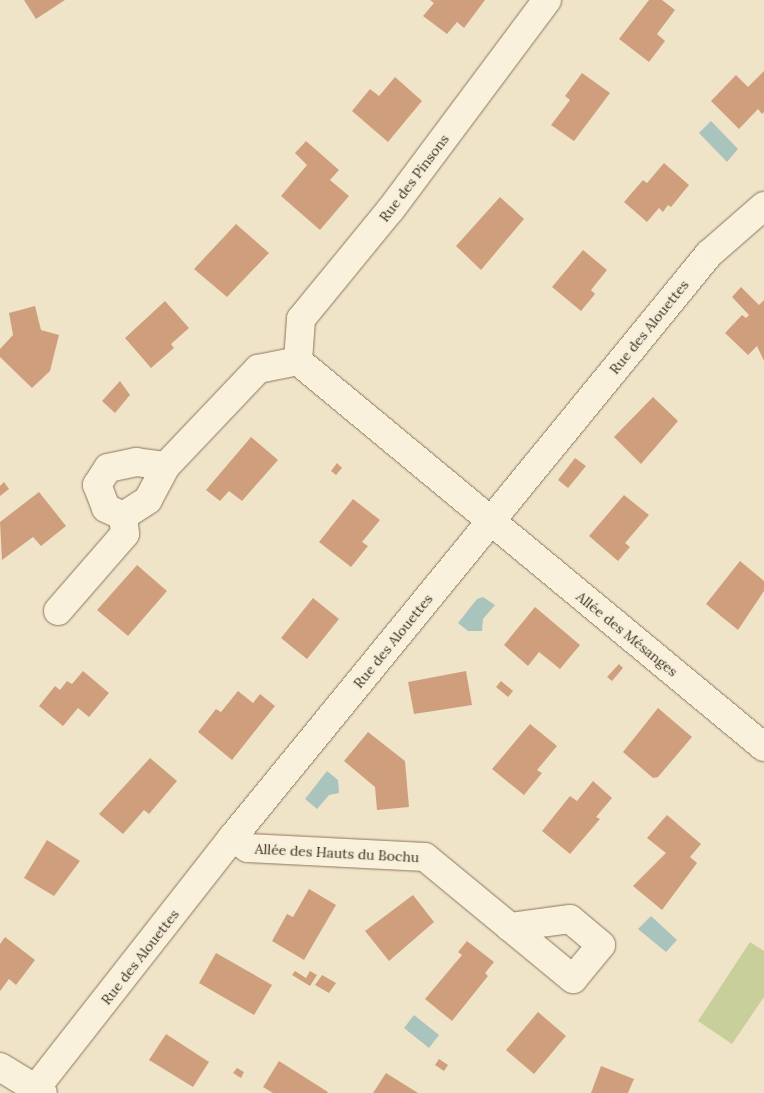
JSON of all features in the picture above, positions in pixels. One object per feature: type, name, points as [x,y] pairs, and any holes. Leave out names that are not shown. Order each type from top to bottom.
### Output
[{"type":"street","name":"Rue des Pinsons","points":[[298,362],[301,319],[391,209],[547,0]]},
{"type":"street","name":"Rue des Alouettes","points":[[40,1091],[232,838],[709,254],[764,206]]},
{"type":"street","points":[[122,516],[148,500],[166,466],[258,369],[298,362],[490,522]]},
{"type":"street","points":[[122,516],[106,508],[97,485],[108,468],[136,462],[166,466]]},
{"type":"street","points":[[58,611],[125,534],[122,516]]},
{"type":"street","name":"Allée des Mésanges","points":[[490,522],[764,747]]},
{"type":"street","name":"Allée des Hauts du Bochu","points":[[232,838],[248,848],[425,857],[510,927]]},
{"type":"street","points":[[2,1073],[40,1091]]},
{"type":"green space","points":[[750,942],[764,951],[764,997],[732,1044],[698,1021]]},
{"type":"water","points":[[711,121],[738,149],[727,162],[699,133]]},
{"type":"water","points":[[483,597],[495,605],[483,619],[482,631],[468,631],[458,623],[477,599]]},
{"type":"water","points":[[327,771],[338,780],[339,793],[329,795],[317,809],[305,799]]},
{"type":"water","points":[[651,916],[677,940],[666,952],[638,929]]},
{"type":"water","points":[[414,1015],[439,1035],[429,1048],[404,1028]]},
{"type":"building","points":[[24,0],[65,0],[36,19]]},
{"type":"building","points":[[430,0],[485,0],[464,28],[457,22],[447,34],[423,16],[434,3]]},
{"type":"building","points":[[649,0],[662,0],[675,10],[657,34],[665,41],[649,62],[619,39]]},
{"type":"building","points":[[764,71],[764,112],[762,114],[758,109],[739,129],[711,101],[736,75],[748,87]]},
{"type":"building","points":[[582,73],[610,93],[574,141],[551,125],[570,100],[565,96]]},
{"type":"building","points":[[395,77],[422,101],[388,142],[352,111],[370,89],[379,96]]},
{"type":"building","points":[[306,141],[339,170],[330,180],[349,196],[320,230],[281,196],[307,165],[295,153]]},
{"type":"building","points":[[664,163],[689,185],[671,207],[668,205],[663,212],[659,208],[647,222],[624,202],[643,180],[647,183]]},
{"type":"building","points":[[500,197],[524,219],[481,270],[456,246]]},
{"type":"building","points":[[236,224],[269,253],[227,297],[194,269]]},
{"type":"building","points":[[583,250],[607,270],[591,290],[595,294],[581,311],[552,287]]},
{"type":"building","points":[[741,287],[759,305],[764,300],[764,361],[757,346],[748,355],[725,333],[742,315],[746,318],[749,315],[732,297]]},
{"type":"building","points":[[165,301],[189,328],[171,344],[174,348],[151,368],[125,338]]},
{"type":"building","points":[[35,306],[41,330],[59,335],[50,371],[32,388],[0,357],[0,349],[13,335],[9,313]]},
{"type":"building","points":[[120,381],[130,395],[115,413],[102,401]]},
{"type":"building","points":[[653,397],[678,421],[641,464],[614,437]]},
{"type":"building","points":[[251,437],[278,460],[242,501],[229,491],[220,501],[206,490]]},
{"type":"building","points":[[575,458],[586,466],[568,488],[558,480]]},
{"type":"building","points":[[337,463],[342,468],[336,475],[331,471]]},
{"type":"building","points":[[4,482],[9,489],[0,496],[0,486]]},
{"type":"building","points":[[39,492],[66,526],[41,546],[33,537],[2,560],[0,522]]},
{"type":"building","points":[[624,495],[649,515],[625,543],[630,547],[618,561],[589,536]]},
{"type":"building","points":[[353,499],[380,520],[362,542],[368,546],[351,567],[319,542]]},
{"type":"building","points":[[740,561],[764,581],[764,591],[738,630],[706,604]]},
{"type":"building","points":[[137,565],[167,591],[128,636],[97,610]]},
{"type":"building","points":[[313,598],[339,619],[307,659],[281,638]]},
{"type":"building","points":[[535,607],[580,645],[560,669],[539,652],[528,666],[504,645]]},
{"type":"building","points":[[619,664],[623,668],[612,681],[607,677]]},
{"type":"building","points":[[83,671],[109,693],[89,717],[78,708],[63,726],[39,706],[55,686],[60,690],[67,681],[72,684]]},
{"type":"building","points":[[466,671],[472,705],[414,714],[408,682]]},
{"type":"building","points":[[501,681],[513,691],[508,697],[496,687]]},
{"type":"building","points":[[238,691],[253,703],[260,694],[275,706],[232,760],[198,732],[216,709],[221,712]]},
{"type":"building","points":[[658,708],[692,737],[658,777],[653,778],[623,752]]},
{"type":"building","points":[[530,724],[557,746],[537,770],[542,773],[524,795],[492,769]]},
{"type":"building","points":[[368,732],[405,761],[409,807],[377,810],[375,787],[344,761]]},
{"type":"building","points":[[150,758],[177,781],[149,814],[144,810],[123,834],[99,814]]},
{"type":"building","points":[[593,781],[612,798],[596,817],[600,819],[570,854],[542,831],[570,796],[577,801]]},
{"type":"building","points":[[667,815],[701,844],[690,857],[697,863],[662,910],[633,886],[666,853],[647,838]]},
{"type":"building","points":[[47,840],[80,861],[54,896],[24,878]]},
{"type":"building","points":[[309,889],[336,905],[304,960],[272,941],[287,914],[293,917]]},
{"type":"building","points":[[413,895],[434,922],[389,961],[365,931]]},
{"type":"building","points":[[5,937],[35,960],[16,985],[9,979],[0,991],[0,944]]},
{"type":"building","points":[[467,941],[494,962],[485,973],[488,976],[452,1021],[425,999],[462,955],[458,952]]},
{"type":"building","points":[[216,953],[272,985],[254,1015],[199,983]]},
{"type":"building","points":[[295,971],[306,978],[310,971],[317,975],[310,986],[292,975]]},
{"type":"building","points":[[322,975],[336,983],[329,993],[315,985]]},
{"type":"building","points":[[538,1012],[566,1036],[534,1074],[506,1050]]},
{"type":"building","points":[[166,1034],[209,1062],[193,1087],[149,1060]]},
{"type":"building","points":[[439,1059],[448,1065],[444,1071],[435,1065]]},
{"type":"building","points":[[279,1061],[328,1092],[273,1093],[263,1087]]},
{"type":"building","points":[[601,1066],[634,1079],[628,1093],[591,1093]]},
{"type":"building","points":[[237,1068],[244,1072],[241,1078],[233,1073]]},
{"type":"building","points":[[386,1073],[418,1093],[373,1093]]}]
